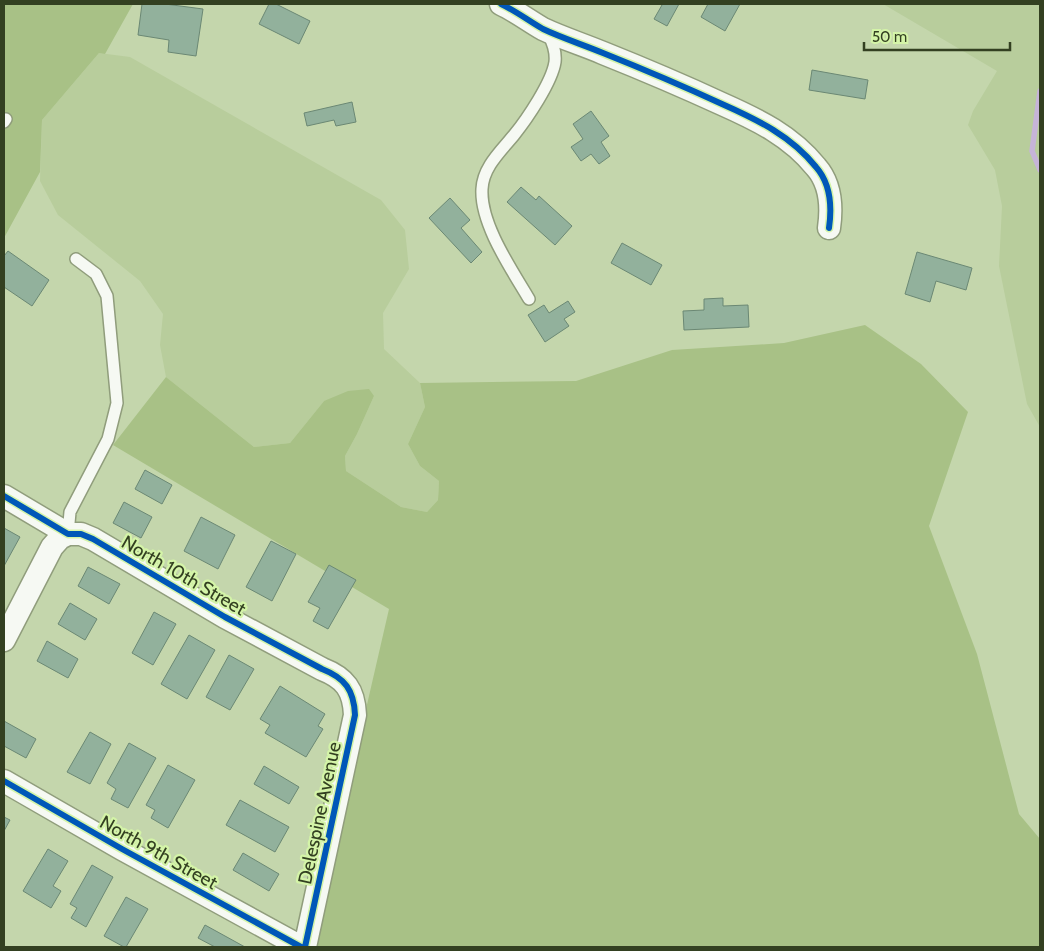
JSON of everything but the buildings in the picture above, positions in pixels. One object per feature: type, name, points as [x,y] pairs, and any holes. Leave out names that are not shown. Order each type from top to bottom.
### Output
[{"type":"street","points":[[501,4],[544,29],[676,82],[762,122],[779,132],[800,149],[818,168],[825,180],[830,200],[829,228]]},
{"type":"street","name":"North 10th Street","points":[[4,496],[68,534],[81,534],[93,539],[225,617],[333,674],[347,686]]},
{"type":"street","points":[[4,640],[52,547],[60,538],[68,534]]},
{"type":"street","name":"Delespine Avenue","points":[[305,947],[355,714],[355,702],[347,686]]},
{"type":"street","name":"North 9th Street","points":[[4,781],[122,849],[301,947]]},
{"type":"lane","points":[[529,300],[503,256],[483,209],[482,188],[485,172],[516,133],[538,101],[553,70],[555,60],[553,46],[550,37],[544,29]]},
{"type":"lane","points":[[68,534],[70,512],[108,439],[117,403],[107,296],[96,274],[76,259]]},
{"type":"green space","points":[[4,4],[133,4],[105,54],[99,53],[42,120],[40,172],[4,238]]},
{"type":"green space","points":[[883,4],[1040,4],[1040,427],[1027,404],[999,266],[1002,206],[995,170],[968,125],[973,111],[997,71]]},
{"type":"green space","points":[[99,53],[130,57],[381,200],[405,230],[409,269],[383,313],[384,349],[420,383],[425,407],[408,444],[420,466],[439,481],[438,500],[427,512],[401,507],[346,471],[345,456],[374,396],[324,401],[290,443],[254,447],[166,377],[160,345],[163,314],[140,281],[58,215],[40,181],[42,120]]},
{"type":"green space","points":[[865,325],[921,364],[968,412],[929,526],[977,654],[1019,814],[1040,839],[1040,947],[319,947],[317,945],[366,718],[366,709],[389,609],[113,445],[166,377],[254,447],[290,443],[324,401],[348,391],[369,389],[374,396],[345,456],[346,471],[401,507],[427,512],[438,500],[439,481],[420,466],[408,444],[425,407],[420,383],[576,381],[672,350],[784,343]]},
{"type":"waterway","points":[[1040,91],[1032,151],[1040,170]]},
{"type":"cycle path","points":[[501,4],[543,29],[707,97],[761,123],[785,138],[806,156],[825,181],[830,204],[829,228]]},
{"type":"cycle path","points":[[4,496],[68,534],[81,534],[93,539],[225,617],[337,676],[347,686],[353,699],[355,715],[305,947]]},
{"type":"cycle path","points":[[4,781],[122,849],[301,947]]}]
